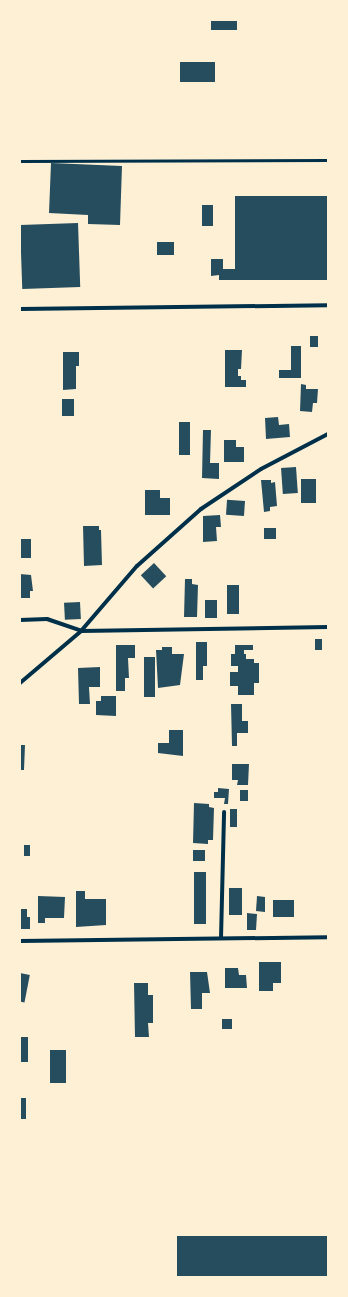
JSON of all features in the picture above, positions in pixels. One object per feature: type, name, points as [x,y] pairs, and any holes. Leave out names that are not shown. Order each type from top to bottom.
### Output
[{"type":"street","points":[[20,309],[328,306]]},
{"type":"street","points":[[20,683],[81,631],[137,566],[201,509],[261,469],[328,434]]},
{"type":"street","points":[[20,620],[47,619],[81,631],[328,627]]},
{"type":"street","points":[[221,938],[224,812]]},
{"type":"street","points":[[20,941],[328,936]]},
{"type":"lane","points":[[20,161],[328,160]]},
{"type":"building","points":[[211,20],[237,20],[237,30],[211,30]]},
{"type":"building","points":[[180,62],[215,62],[215,82],[180,82]]},
{"type":"building","points":[[51,163],[122,166],[120,225],[88,224],[88,215],[49,213]]},
{"type":"building","points":[[235,196],[328,196],[328,280],[219,280],[219,275],[211,276],[211,259],[223,259],[223,269],[235,269]]},
{"type":"building","points":[[202,205],[213,205],[213,226],[202,226]]},
{"type":"building","points":[[78,223],[80,287],[22,289],[20,225]]},
{"type":"building","points":[[157,242],[174,242],[174,255],[157,255]]},
{"type":"building","points":[[310,336],[318,336],[318,347],[310,347]]},
{"type":"building","points":[[291,346],[301,346],[301,378],[279,378],[279,370],[291,370]]},
{"type":"building","points":[[225,350],[242,350],[241,369],[238,369],[238,376],[241,376],[241,380],[246,380],[246,387],[225,387]]},
{"type":"building","points":[[63,352],[79,352],[79,366],[76,366],[76,389],[63,390]]},
{"type":"building","points":[[301,384],[306,385],[306,389],[318,389],[317,403],[313,403],[312,412],[300,411]]},
{"type":"building","points":[[62,399],[74,399],[74,416],[62,416]]},
{"type":"building","points":[[278,417],[279,425],[289,424],[290,437],[266,439],[265,418]]},
{"type":"building","points":[[179,422],[190,422],[190,455],[179,455]]},
{"type":"building","points":[[203,430],[211,430],[210,463],[219,463],[219,479],[202,478]]},
{"type":"building","points":[[224,440],[236,440],[236,447],[244,447],[244,462],[224,462]]},
{"type":"building","points":[[296,467],[298,493],[283,494],[281,468]]},
{"type":"building","points":[[301,479],[316,479],[316,503],[301,503]]},
{"type":"building","points":[[261,480],[271,480],[271,483],[275,482],[277,506],[270,507],[270,511],[264,512]]},
{"type":"building","points":[[145,490],[160,490],[160,498],[170,498],[170,515],[145,515]]},
{"type":"building","points":[[227,500],[245,501],[244,516],[226,515]]},
{"type":"building","points":[[220,515],[221,527],[216,527],[217,541],[203,542],[203,516]]},
{"type":"building","points":[[83,526],[99,526],[99,530],[101,530],[102,565],[84,566]]},
{"type":"building","points":[[264,528],[276,528],[276,539],[264,539]]},
{"type":"building","points":[[20,539],[31,539],[31,558],[20,558]]},
{"type":"building","points":[[154,563],[166,576],[153,588],[141,575]]},
{"type":"building","points":[[20,574],[31,575],[33,591],[30,591],[30,598],[20,598]]},
{"type":"building","points":[[185,579],[192,579],[192,584],[198,585],[197,617],[184,617]]},
{"type":"building","points":[[227,585],[239,585],[239,614],[227,614]]},
{"type":"building","points":[[205,600],[217,600],[217,618],[205,618]]},
{"type":"building","points":[[80,602],[81,619],[65,620],[64,603]]},
{"type":"building","points":[[315,639],[322,639],[322,650],[315,650]]},
{"type":"building","points":[[196,642],[207,642],[207,666],[203,666],[203,680],[196,680]]},
{"type":"building","points":[[116,645],[135,645],[135,658],[128,658],[129,678],[125,678],[125,691],[116,691]]},
{"type":"building","points":[[235,645],[253,645],[253,650],[244,650],[244,654],[246,654],[246,659],[254,659],[254,663],[259,663],[259,683],[254,683],[254,695],[238,695],[238,686],[230,686],[230,672],[238,672],[238,666],[231,666],[231,654],[235,654]]},
{"type":"building","points":[[162,647],[172,647],[172,654],[184,654],[180,685],[158,688],[156,650],[162,650]]},
{"type":"building","points":[[144,657],[155,657],[155,697],[144,697]]},
{"type":"building","points":[[100,667],[100,687],[89,687],[90,704],[79,704],[78,668]]},
{"type":"building","points":[[101,696],[116,696],[116,716],[96,715],[96,701],[101,701]]},
{"type":"building","points":[[231,704],[242,704],[242,721],[248,721],[248,733],[237,733],[237,746],[232,746]]},
{"type":"building","points":[[169,730],[183,730],[183,756],[158,753],[158,743],[169,743]]},
{"type":"building","points":[[20,745],[25,745],[24,770],[20,770]]},
{"type":"building","points":[[232,764],[249,764],[248,785],[237,785],[238,780],[232,780]]},
{"type":"building","points":[[218,788],[229,789],[228,804],[224,804],[225,798],[214,798],[214,792],[218,792]]},
{"type":"building","points":[[240,790],[248,790],[248,801],[240,801]]},
{"type":"building","points":[[194,803],[209,804],[209,807],[214,808],[213,840],[208,840],[208,844],[193,843]]},
{"type":"building","points":[[230,809],[237,809],[237,827],[230,827]]},
{"type":"building","points":[[24,845],[30,845],[30,856],[24,856]]},
{"type":"building","points":[[193,850],[205,850],[205,861],[193,861]]},
{"type":"building","points":[[194,872],[206,872],[206,924],[194,924]]},
{"type":"building","points":[[229,888],[242,888],[242,915],[229,915]]},
{"type":"building","points":[[76,891],[85,891],[85,899],[106,899],[106,925],[76,927]]},
{"type":"building","points":[[38,896],[65,897],[64,918],[45,918],[45,923],[38,923]]},
{"type":"building","points":[[257,896],[265,897],[265,912],[256,911]]},
{"type":"building","points":[[273,900],[294,900],[294,917],[273,917]]},
{"type":"building","points":[[20,909],[27,909],[27,917],[30,917],[30,929],[20,929]]},
{"type":"building","points":[[247,913],[257,914],[256,930],[247,930]]},
{"type":"building","points":[[259,962],[281,962],[281,983],[273,983],[273,991],[259,991]]},
{"type":"building","points":[[225,968],[238,968],[239,975],[246,975],[247,988],[225,988]]},
{"type":"building","points":[[190,972],[207,972],[210,993],[202,993],[202,1009],[191,1009]]},
{"type":"building","points":[[20,973],[30,975],[24,1002],[20,1002]]},
{"type":"building","points":[[134,983],[148,983],[148,995],[153,995],[153,1023],[148,1023],[149,1037],[135,1037]]},
{"type":"building","points":[[222,1019],[232,1019],[232,1029],[222,1029]]},
{"type":"building","points":[[20,1037],[28,1037],[28,1062],[20,1062]]},
{"type":"building","points":[[50,1050],[66,1050],[66,1083],[50,1083]]},
{"type":"building","points":[[20,1098],[26,1098],[26,1119],[20,1119]]},
{"type":"building","points":[[177,1236],[328,1236],[328,1277],[177,1277]]}]
